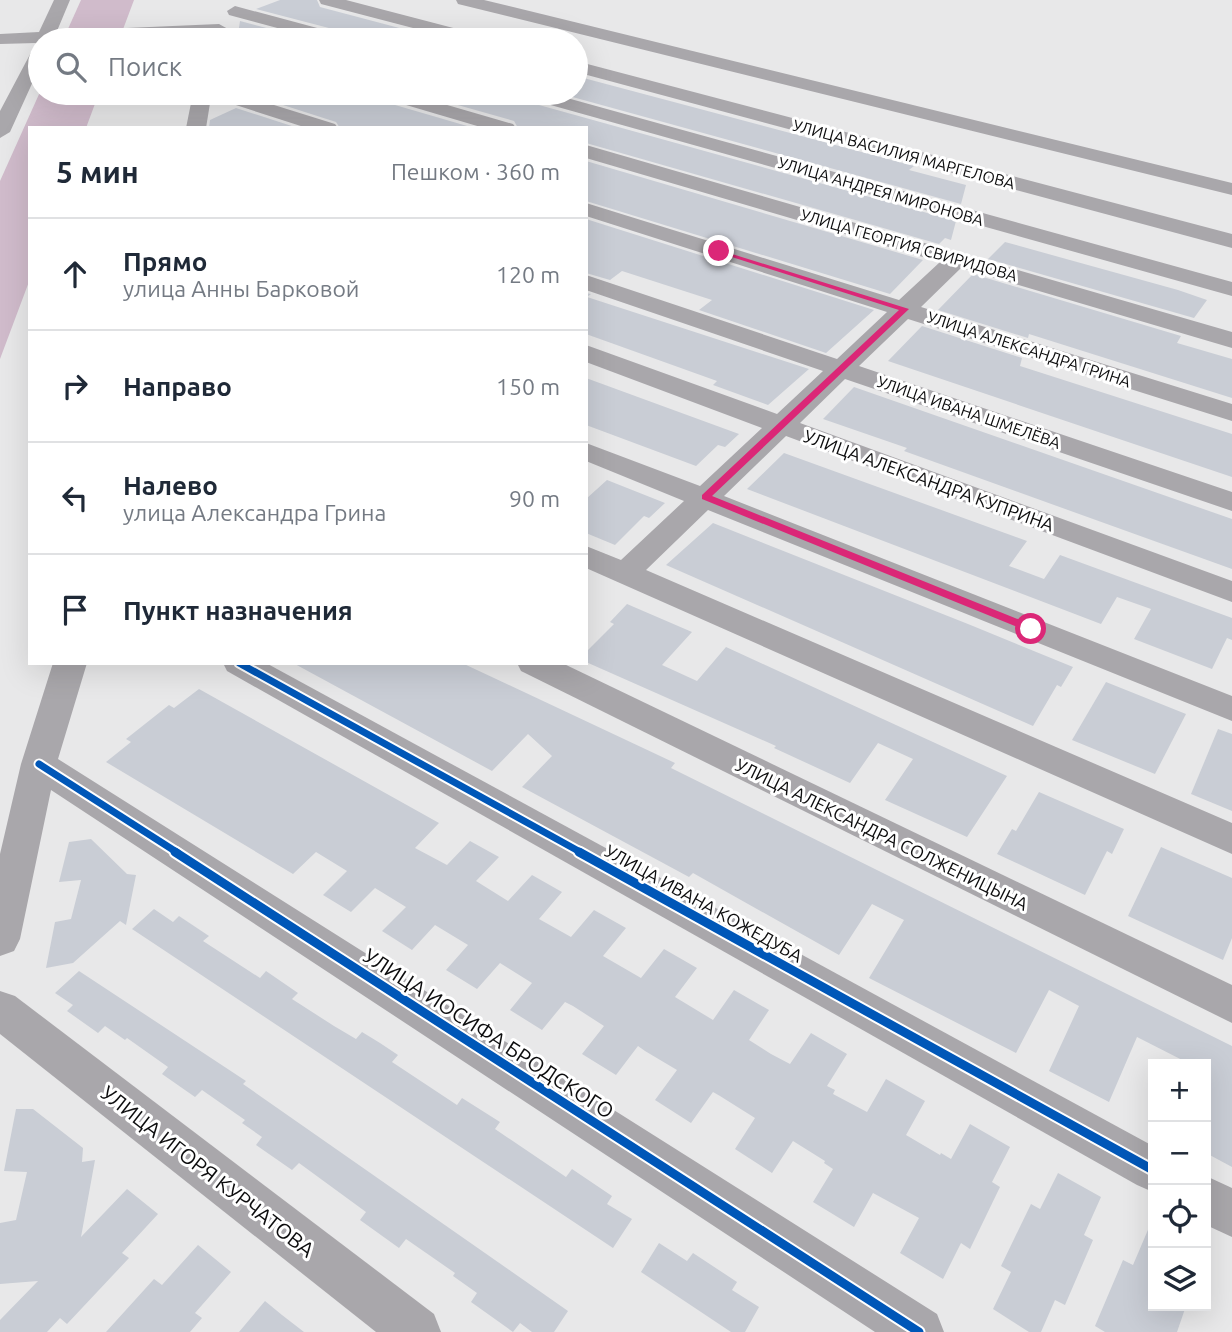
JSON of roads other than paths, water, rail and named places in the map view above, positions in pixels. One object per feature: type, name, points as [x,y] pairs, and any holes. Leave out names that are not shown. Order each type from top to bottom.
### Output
[{"type":"street","points":[[49,28],[62,0]]},
{"type":"street","points":[[218,28],[221,16],[261,0]]},
{"type":"street","points":[[327,0],[433,28]]},
{"type":"street","points":[[464,0],[578,28]]},
{"type":"street","points":[[235,10],[299,28]]},
{"type":"street","points":[[588,31],[1232,189]]},
{"type":"street","points":[[0,39],[28,40]]},
{"type":"street","name":"УЛИЦА ВАСИЛИЯ МАРГЕЛОВА","points":[[588,69],[1232,241]]},
{"type":"street","points":[[0,132],[28,73]]},
{"type":"street","points":[[196,126],[200,105]]},
{"type":"street","points":[[255,105],[322,126]]},
{"type":"street","points":[[427,105],[499,126]]},
{"type":"street","name":"УЛИЦА АНДРЕЯ МИРОНОВА","points":[[572,105],[1232,289]]},
{"type":"street","name":"УЛИЦА ГЕОРГИЯ СВИРИДОВА","points":[[588,152],[1232,340]]},
{"type":"street","name":"УЛИЦА АЛЕКСАНДРА ГРИНА","points":[[588,210],[1232,413]]},
{"type":"street","points":[[625,573],[957,259]]},
{"type":"street","name":"УЛИЦА ИВАНА ШМЕЛЁВА","points":[[588,283],[1232,502]]},
{"type":"street","name":"УЛИЦА АЛЕКСАНДРА КУПРИНА","points":[[588,354],[1232,592]]},
{"type":"street","points":[[588,452],[1232,709]]},
{"type":"street","points":[[588,557],[1232,839]]},
{"type":"street","points":[[0,939],[39,764],[70,665]]},
{"type":"street","name":"УЛИЦА ИВАНА КОЖЕДУБА","points":[[243,665],[1148,1167]]},
{"type":"street","name":"УЛИЦА АЛЕКСАНДРА СОЛЖЕНИЦЫНА","points":[[537,665],[1232,1005]]},
{"type":"street","name":"УЛИЦА ИОСИФА БРОДСКОГО","points":[[39,764],[919,1332]]},
{"type":"street","name":"УЛИЦА ИГОРЯ КУРЧАТОВА","points":[[0,1009],[416,1332]]},
{"type":"street","points":[[1211,1202],[1232,1214]]}]
